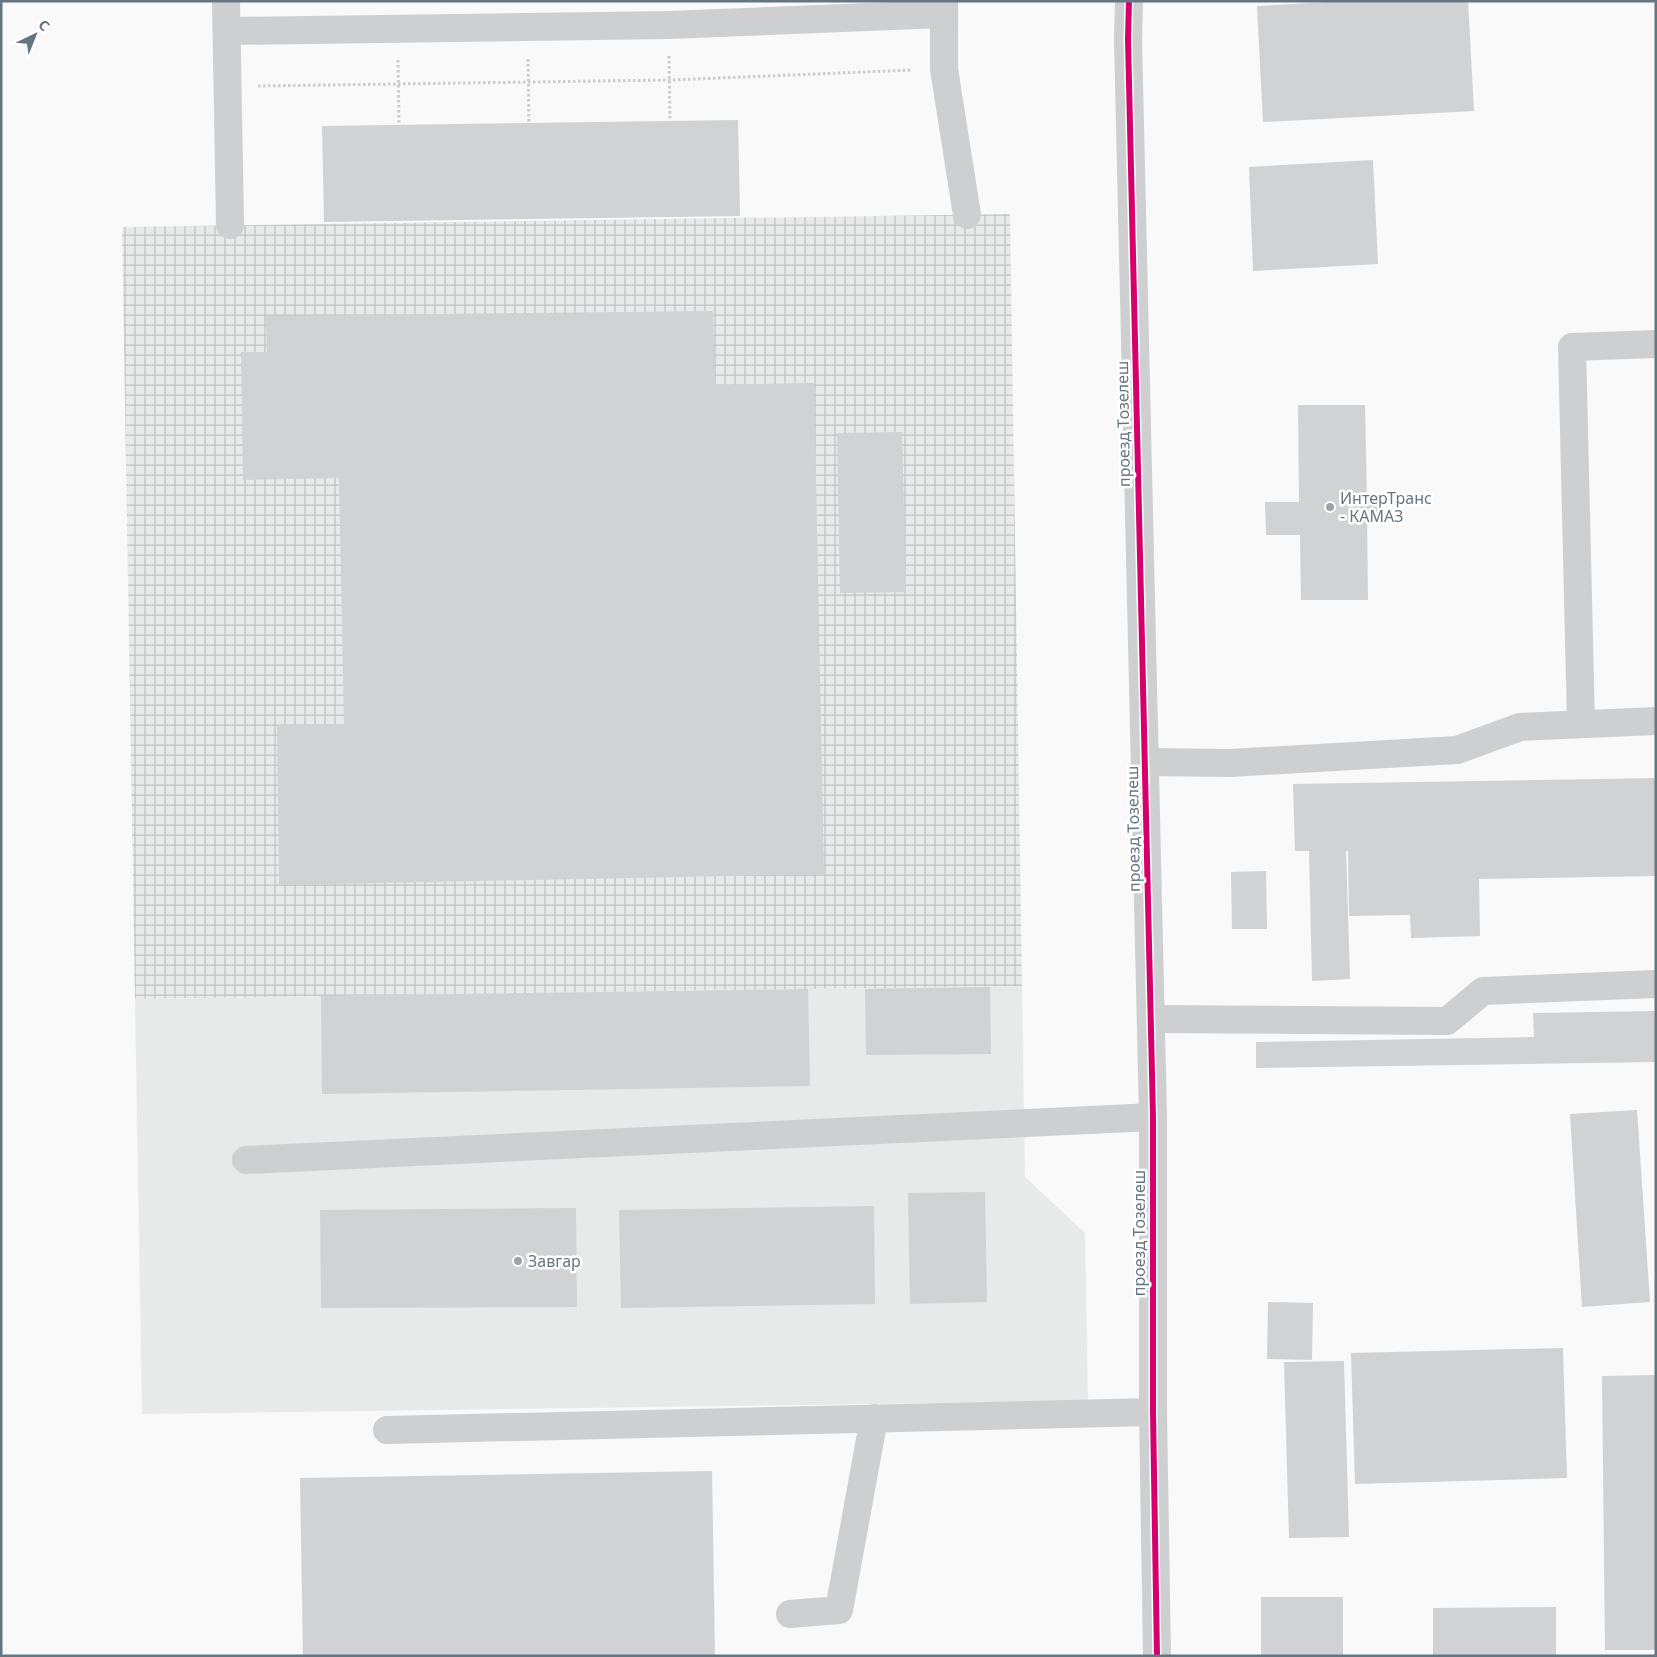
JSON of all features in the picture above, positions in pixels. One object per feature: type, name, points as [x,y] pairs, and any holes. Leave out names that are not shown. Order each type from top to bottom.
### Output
[{"type":"street","points":[[226,1],[230,226]]},
{"type":"street","name":"проезд Тозелеш","points":[[1129,1],[1128,58],[1153,1117],[1153,1412],[1157,1656]]},
{"type":"street","points":[[227,31],[669,25],[944,8],[944,69],[967,215]]},
{"type":"street","points":[[1581,724],[1572,347],[1656,344]]},
{"type":"street","points":[[1145,762],[1230,763],[1457,750],[1520,726],[1656,721]]},
{"type":"street","points":[[1151,1019],[1447,1021],[1484,991],[1656,984]]},
{"type":"street","points":[[246,1160],[1153,1117]]},
{"type":"street","points":[[387,1430],[1153,1412]]},
{"type":"street","points":[[790,1614],[839,1610],[874,1418]]},
{"type":"path","points":[[669,25],[670,121]]},
{"type":"path","points":[[527,27],[529,123]]},
{"type":"path","points":[[397,29],[399,125]]},
{"type":"path","points":[[228,86],[670,80],[944,69]]},
{"type":"shaded area","points":[[1010,214],[1022,986],[135,999],[122,227]]},
{"type":"shaded area","points":[[1022,986],[1025,1177],[1085,1233],[1088,1401],[142,1414],[135,999]]},
{"type":"building","points":[[1347,1],[1468,1],[1474,111],[1263,122],[1257,6]]},
{"type":"building","points":[[738,120],[740,216],[324,222],[322,126]]},
{"type":"building","points":[[1373,160],[1378,264],[1253,271],[1249,167]]},
{"type":"building","points":[[713,311],[715,385],[814,383],[824,874],[279,885],[277,725],[344,724],[339,478],[243,480],[241,352],[267,352],[266,316]]},
{"type":"building","points":[[1298,405],[1365,405],[1367,504],[1381,504],[1381,515],[1367,515],[1368,600],[1301,600],[1300,535],[1266,535],[1265,502],[1299,502]]},
{"type":"building","points":[[902,432],[906,592],[840,593],[837,433]]},
{"type":"building","points":[[1656,778],[1656,876],[1479,879],[1480,936],[1411,938],[1410,915],[1349,916],[1348,851],[1346,851],[1350,979],[1312,981],[1309,851],[1295,851],[1293,784]]},
{"type":"building","points":[[1266,871],[1267,929],[1232,929],[1231,872]]},
{"type":"building","points":[[990,987],[991,1054],[866,1055],[865,989]]},
{"type":"building","points":[[808,989],[810,1086],[322,1094],[321,996]]},
{"type":"building","points":[[1656,1011],[1656,1062],[1256,1068],[1256,1042],[1534,1037],[1533,1013]]},
{"type":"building","points":[[1637,1110],[1650,1302],[1582,1307],[1570,1114]]},
{"type":"building","points":[[985,1192],[987,1302],[910,1304],[908,1193]]},
{"type":"building","points":[[874,1206],[875,1304],[621,1308],[619,1210]]},
{"type":"building","points":[[576,1208],[577,1307],[321,1308],[320,1210]]},
{"type":"building","points":[[1268,1302],[1313,1303],[1312,1360],[1267,1359]]},
{"type":"building","points":[[1563,1348],[1567,1478],[1355,1484],[1351,1353]]},
{"type":"building","points":[[1344,1361],[1349,1537],[1289,1538],[1284,1362]]},
{"type":"building","points":[[1656,1375],[1656,1650],[1605,1650],[1602,1376]]},
{"type":"building","points":[[712,1471],[715,1656],[303,1656],[300,1478]]},
{"type":"building","points":[[1261,1597],[1343,1597],[1343,1656],[1261,1656]]},
{"type":"building","points":[[1556,1607],[1556,1656],[1433,1656],[1433,1608]]},
{"type":"cycle path","points":[[1129,1],[1128,39],[1153,1117],[1153,1412],[1157,1656]]},
{"type":"place","name":"ИнтерТранс - КАМАЗ","points":[[1330,507]]},
{"type":"place","name":"Завгар","points":[[518,1261]]}]
